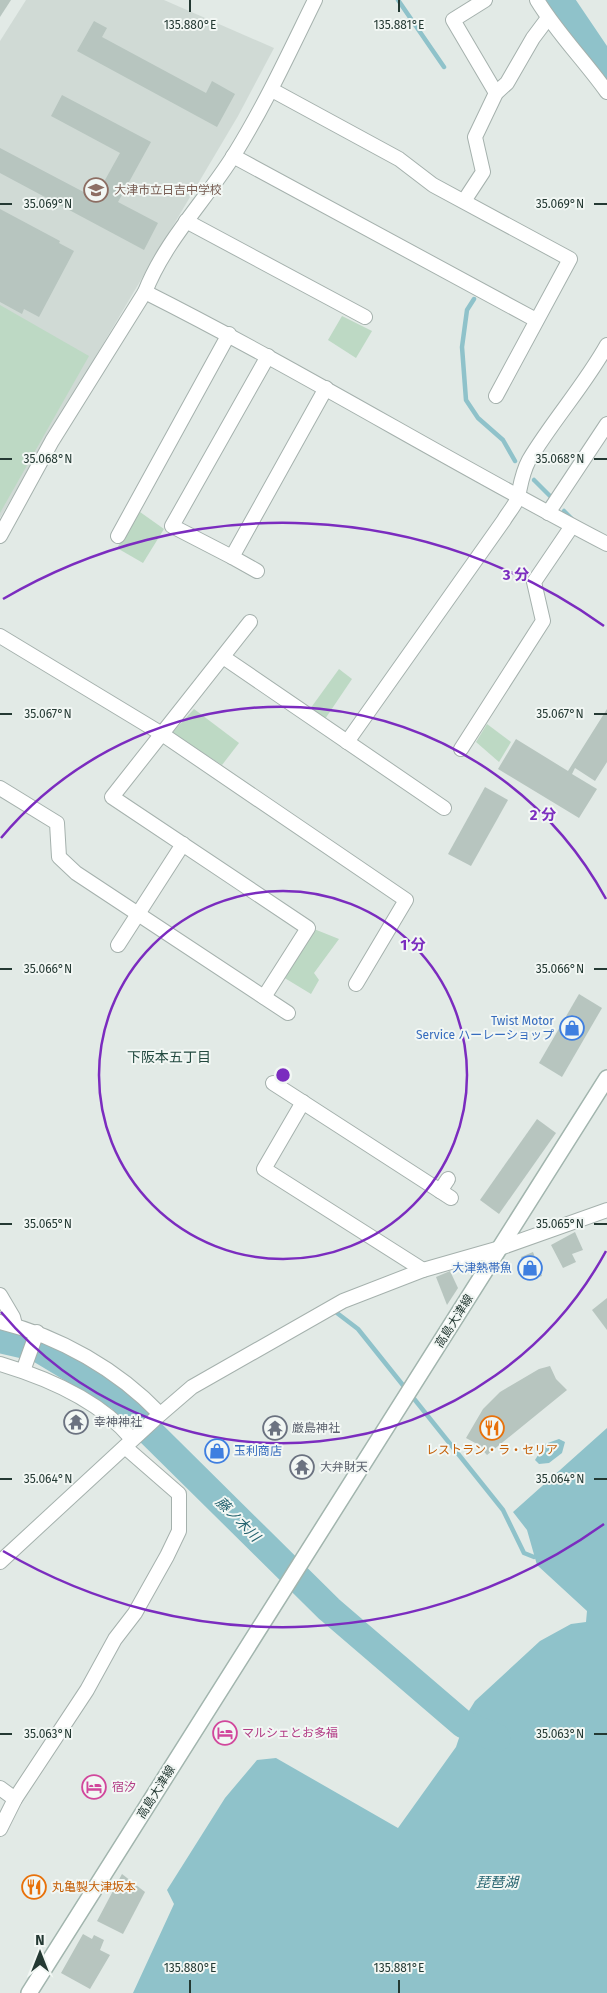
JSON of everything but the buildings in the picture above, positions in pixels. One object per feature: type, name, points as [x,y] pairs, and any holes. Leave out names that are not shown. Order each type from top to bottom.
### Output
[{"type":"main road","name":"高島大津線","points":[[28,1993],[404,1402],[607,1078]]},
{"type":"street","points":[[0,536],[52,441],[145,292],[154,269],[233,156],[272,90],[315,0]]},
{"type":"street","points":[[485,0],[453,20],[496,93]]},
{"type":"street","points":[[537,0],[548,18],[587,64],[607,92]]},
{"type":"street","points":[[464,201],[483,172],[475,137],[496,93],[507,83],[533,38],[548,18]]},
{"type":"street","points":[[272,90],[399,159],[433,185],[570,259],[496,396]]},
{"type":"street","points":[[233,156],[536,320]]},
{"type":"street","points":[[186,221],[365,317]]},
{"type":"street","points":[[145,292],[229,334],[518,498],[607,544]]},
{"type":"street","points":[[118,536],[229,334]]},
{"type":"street","points":[[347,742],[393,679],[518,498],[518,485],[528,463],[546,433],[589,377],[607,345]]},
{"type":"street","points":[[257,571],[172,526],[268,356]]},
{"type":"street","points":[[232,557],[326,388]]},
{"type":"street","points":[[548,513],[607,424]]},
{"type":"street","points":[[461,749],[543,621],[534,582],[572,526]]},
{"type":"street","points":[[250,622],[112,797],[308,928],[264,997]]},
{"type":"street","points":[[0,636],[162,734],[406,900],[356,984]]},
{"type":"street","points":[[223,657],[444,808]]},
{"type":"street","points":[[0,788],[57,823],[59,857],[76,873],[288,1013]]},
{"type":"street","points":[[118,944],[183,844]]},
{"type":"street","points":[[273,1083],[446,1195],[448,1179]]},
{"type":"street","points":[[303,1102],[264,1169],[423,1270]]},
{"type":"street","points":[[0,1562],[131,1440],[192,1387],[343,1301],[423,1270],[500,1248],[607,1210]]},
{"type":"street","points":[[0,1296],[13,1317],[15,1325]]},
{"type":"street","points":[[0,1322],[37,1332],[118,1377],[145,1399],[158,1416]]},
{"type":"street","points":[[23,1371],[37,1332]]},
{"type":"street","points":[[0,1364],[23,1371],[55,1385],[118,1422],[131,1440],[179,1494],[179,1531],[135,1613],[115,1639],[87,1690],[15,1799],[0,1829]]},
{"type":"street","points":[[0,1788],[15,1799]]},
{"type":"shaded area","name":"大津市立日吉中学校","points":[[26,0],[164,0],[274,48],[238,116],[0,518],[0,41]]},
{"type":"green space","points":[[0,305],[89,356],[0,513]]},
{"type":"green space","points":[[342,316],[372,331],[356,358],[328,340]]},
{"type":"green space","points":[[140,512],[164,529],[143,563],[117,548]]},
{"type":"green space","points":[[339,669],[352,679],[325,719],[310,709]]},
{"type":"green space","points":[[194,709],[239,743],[222,765],[172,733]]},
{"type":"green space","points":[[487,724],[511,742],[499,762],[476,742]]},
{"type":"green space","points":[[314,929],[339,939],[314,973],[319,980],[311,994],[283,977]]},
{"type":"water","name":"琵琶湖","points":[[607,1428],[607,1993],[133,1993],[174,1904],[167,1890],[225,1798],[257,1760],[276,1758],[398,1828],[456,1747],[467,1714],[475,1701],[540,1641],[571,1624],[586,1622],[587,1611],[537,1565],[527,1530],[513,1512]]},
{"type":"water","points":[[559,1439],[565,1442],[562,1453],[549,1463],[539,1464],[535,1460],[545,1444]]},
{"type":"waterway","points":[[398,0],[444,67]]},
{"type":"waterway","points":[[559,0],[607,71]]},
{"type":"waterway","points":[[474,299],[467,310],[462,347],[466,400],[478,418],[503,440],[515,461]]},
{"type":"waterway","points":[[534,480],[550,496]]},
{"type":"waterway","points":[[564,511],[572,519]]},
{"type":"waterway","points":[[337,1313],[358,1329],[406,1389]]},
{"type":"waterway","name":"藤ノ木川","points":[[0,1339],[38,1348],[121,1398],[151,1433],[329,1609],[463,1724],[497,1738]]},
{"type":"waterway","points":[[411,1395],[503,1510],[524,1553],[534,1557]]},
{"type":"place","name":"大津市立日吉中学校","points":[[96,190]]},
{"type":"place","name":"Twist Motor Service ハーレーショップ","points":[[572,1028]]},
{"type":"place","name":"大津熱帯魚","points":[[530,1268]]},
{"type":"place","name":"幸神神社","points":[[76,1422]]},
{"type":"place","name":"厳島神社","points":[[275,1428]]},
{"type":"place","name":"レストラン・ラ・セリア","points":[[492,1428]]},
{"type":"place","name":"玉利商店","points":[[217,1451]]},
{"type":"place","name":"大弁財天","points":[[302,1467]]},
{"type":"place","name":"マルシェとお多福","points":[[225,1733]]},
{"type":"place","name":"宿汐","points":[[94,1787]]},
{"type":"place","name":"丸亀製大津坂本","points":[[34,1887]]},
{"type":"district","name":"下阪本五丁目","points":[[169,1057]]}]
